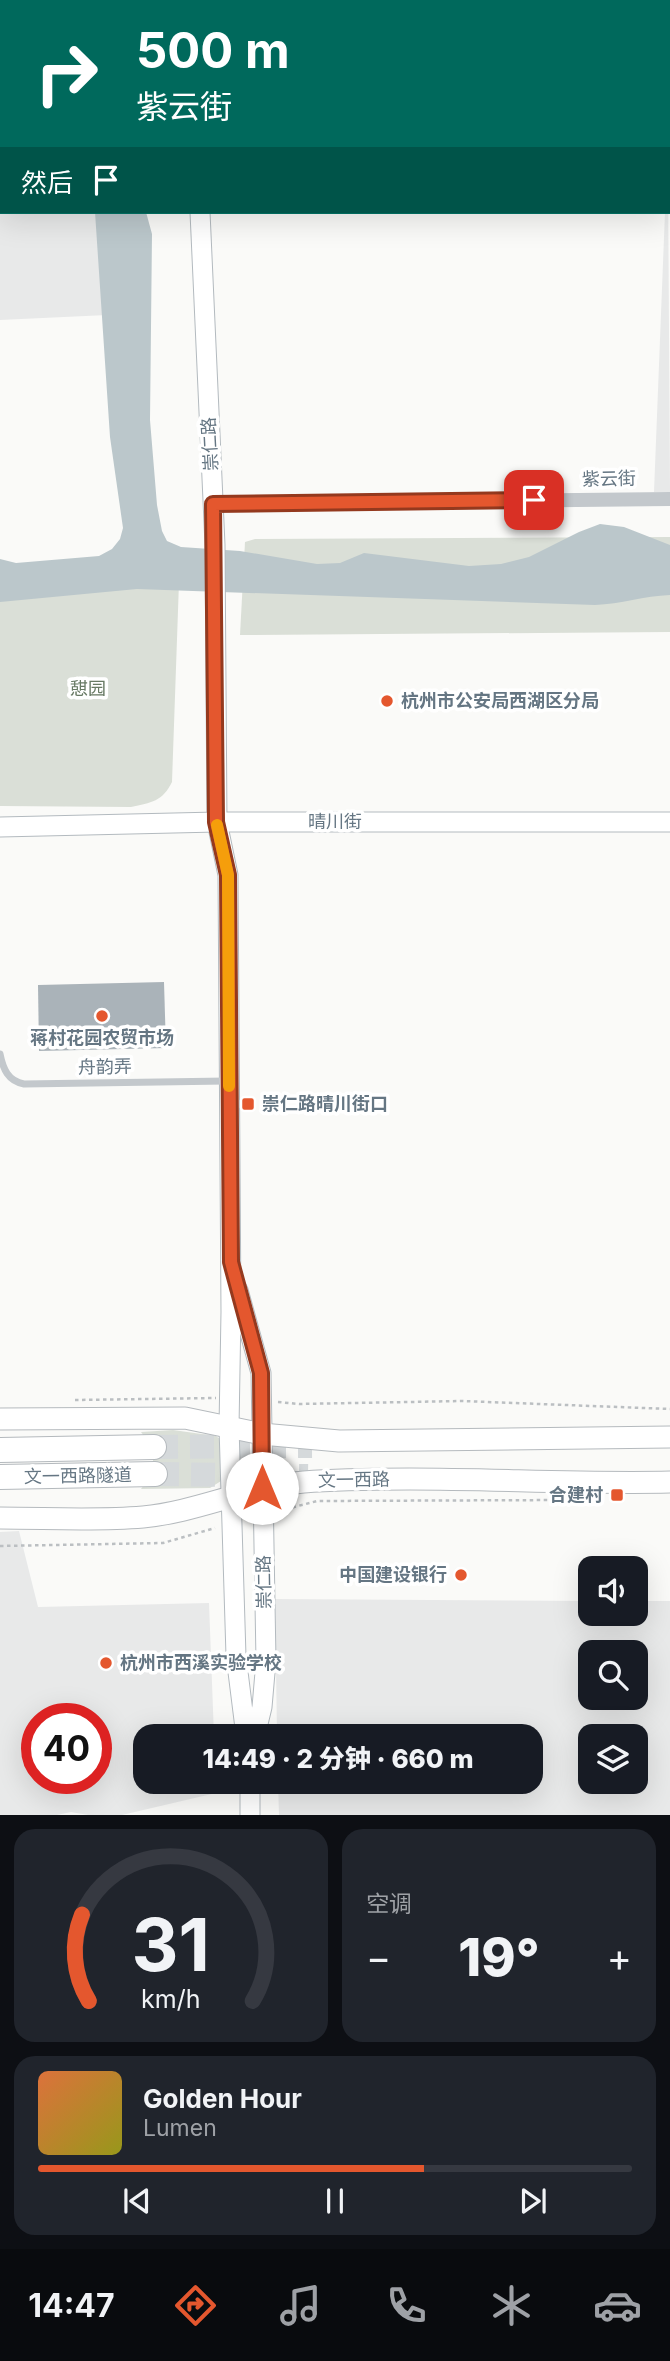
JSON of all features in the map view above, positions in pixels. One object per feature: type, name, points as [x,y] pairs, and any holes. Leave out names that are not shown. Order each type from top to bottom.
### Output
[{"type":"highway","name":"文一西路隧道","points":[[0,1450],[154,1447]]},
{"type":"highway","name":"文一西路隧道","points":[[0,1477],[155,1474]]},
{"type":"main road","points":[[0,1419],[185,1419],[262,1434],[339,1441],[670,1437]]},
{"type":"main road","name":"文一西路","points":[[0,1518],[145,1517],[231,1498],[262,1488],[341,1479],[670,1482]]},
{"type":"street","name":"崇仁路","points":[[200,214],[215,545],[216,822],[228,875],[231,1262],[229,1427],[236,1656],[244,1724]]},
{"type":"street","name":"紫云街","points":[[213,504],[670,499]]},
{"type":"street","name":"晴川街","points":[[0,827],[216,822],[670,822]]},
{"type":"street","name":"崇仁路","points":[[231,1262],[261,1373],[266,1661],[257,1724]]},
{"type":"street","points":[[250,1794],[250,1815]]},
{"type":"lane","name":"舟韵弄","points":[[0,1054],[3,1069],[15,1082],[23,1084],[229,1081]]},
{"type":"path","points":[[73,1400],[229,1397]]},
{"type":"path","points":[[261,1401],[299,1404],[462,1401],[670,1409]]},
{"type":"path","points":[[263,1516],[317,1501],[575,1500]]},
{"type":"path","points":[[0,1546],[163,1543],[232,1524]]},
{"type":"shaded area","points":[[0,214],[100,214],[107,315],[0,320]]},
{"type":"shaded area","points":[[95,214],[147,214],[152,234],[150,420],[157,505],[162,531],[167,541],[181,547],[240,551],[317,564],[340,563],[364,553],[469,566],[501,564],[529,557],[600,524],[624,527],[670,545],[670,595],[595,605],[137,589],[0,602],[0,559],[16,563],[99,556],[112,549],[120,539],[123,528],[110,437]]},
{"type":"shaded area","points":[[665,214],[668,214],[670,492],[654,492]]},
{"type":"shaded area","name":"杭州市西溪实验学校","points":[[19,1531],[38,1607],[209,1603],[214,1724],[133,1724],[133,1794],[212,1794],[122,1815],[71,1812],[57,1815],[0,1815],[0,1532]]},
{"type":"shaded area","points":[[275,1599],[578,1601],[578,1626],[648,1626],[648,1601],[670,1601],[670,1815],[279,1815],[278,1794],[543,1794],[543,1724],[277,1724]]},
{"type":"green space","points":[[670,537],[670,632],[240,635],[245,542],[255,539]]},
{"type":"green space","name":"憇园","points":[[179,582],[172,782],[165,793],[150,802],[131,807],[0,806],[0,596]]},
{"type":"green space","points":[[173,1430],[216,1436],[220,1439],[221,1481],[210,1488],[141,1489],[150,1475],[153,1461],[150,1447],[141,1432]]},
{"type":"building","name":"蒋村花园农贸市场","points":[[164,982],[166,1048],[39,1051],[38,985]]},
{"type":"tunnel","points":[[154,1447],[312,1446]]},
{"type":"tunnel","points":[[155,1474],[308,1476]]},
{"type":"slow traffic","points":[[217,825],[228,875],[229,1086]]},
{"type":"place","name":"杭州市公安局西湖区分局","points":[[387,701]]},
{"type":"place","name":"蒋村花园农贸市场","points":[[102,1016]]},
{"type":"place","name":"崇仁路晴川街口","points":[[248,1104]]},
{"type":"place","name":"合建村","points":[[617,1495]]},
{"type":"place","name":"中国建设银行","points":[[461,1575]]},
{"type":"place","name":"杭州市西溪实验学校","points":[[106,1663]]},
{"type":"route","points":[[262,1488],[261,1373],[231,1262],[228,875],[216,822],[213,504],[534,500]]}]
